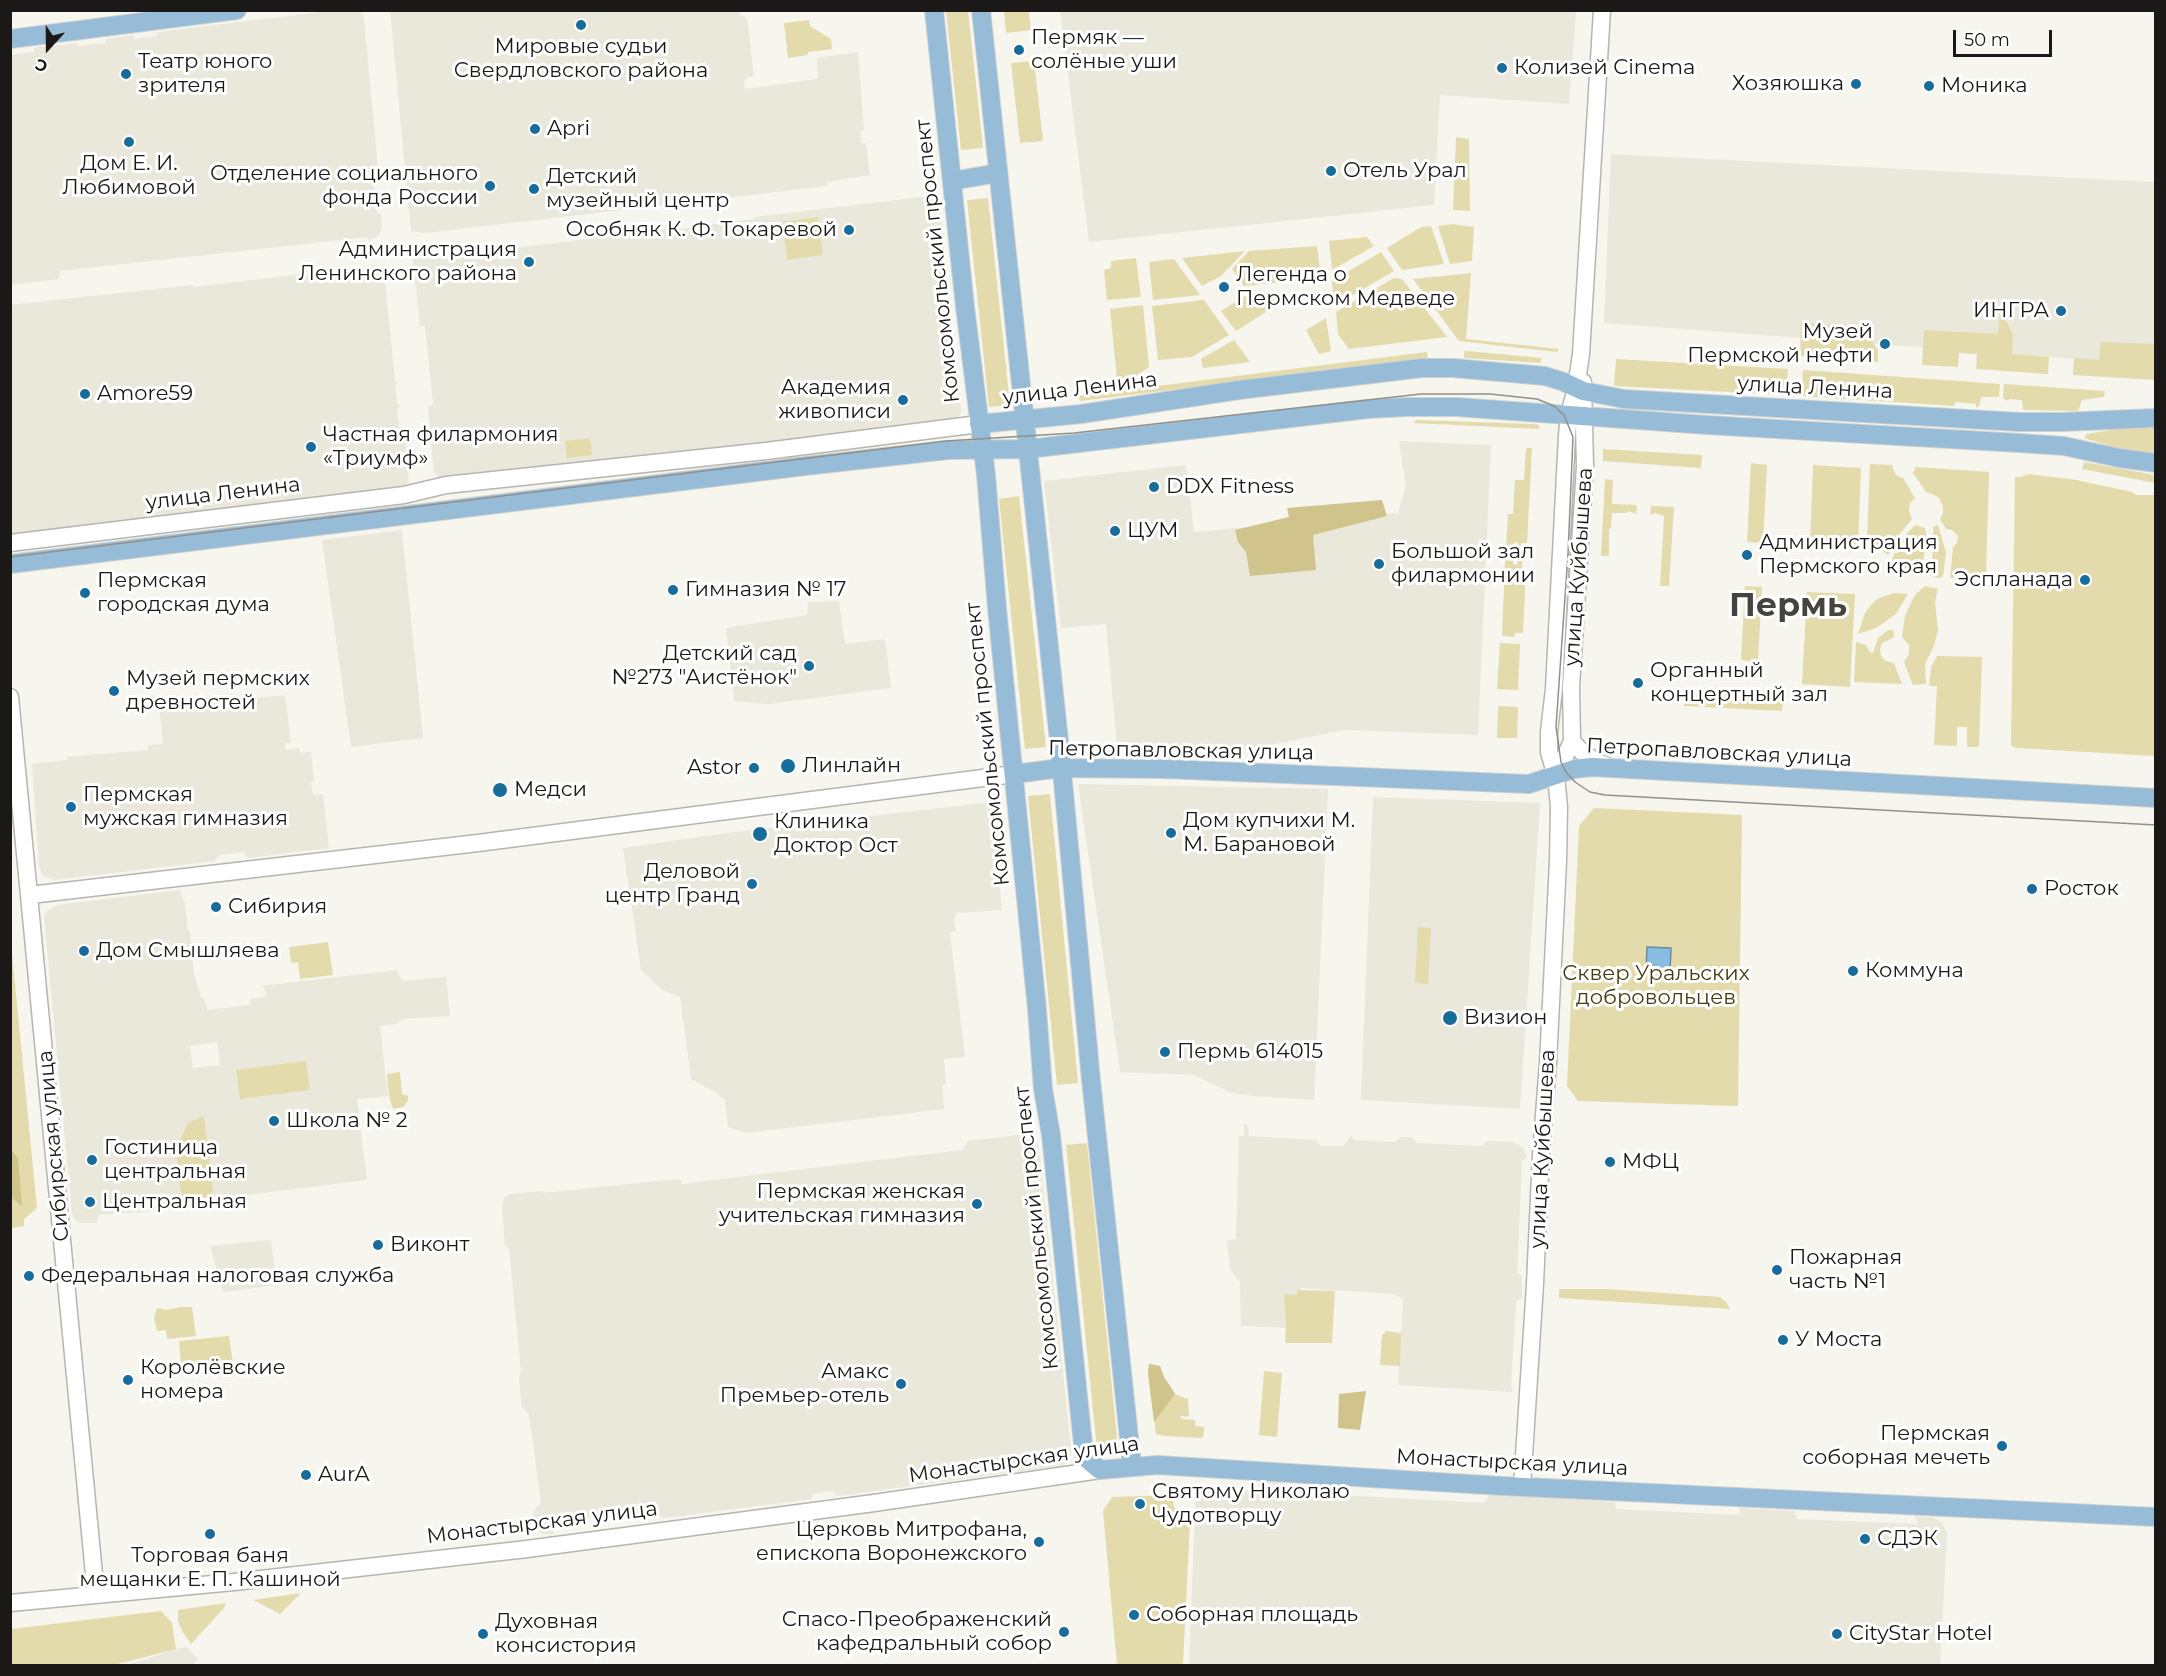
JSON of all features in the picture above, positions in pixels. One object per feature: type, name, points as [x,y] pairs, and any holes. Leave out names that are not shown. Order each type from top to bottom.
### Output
[{"type":"main road","points":[[10,39],[237,10]]},
{"type":"main road","name":"Комсомольский проспект","points":[[934,10],[982,449],[1043,1089],[1051,1135],[1084,1454],[1077,1473]]},
{"type":"main road","points":[[981,10],[1132,1466]]},
{"type":"main road","name":"улица Куйбышева","points":[[1556,776],[1572,741],[1571,687],[1586,466],[1577,415],[1602,10]]},
{"type":"main road","points":[[952,181],[998,173]]},
{"type":"main road","name":"улица Ленина","points":[[10,543],[404,495],[446,485],[754,453],[979,424],[1082,414],[1239,390],[1422,368],[1453,368],[1538,375],[1564,382],[1580,390],[1624,399],[2019,422],[2156,418]]},
{"type":"main road","name":"улица Ленина","points":[[10,564],[805,466],[948,450],[1028,449],[1368,409],[1457,407],[2064,446],[2119,458],[2156,463]]},
{"type":"main road","points":[[1545,413],[1560,421],[1567,435]]},
{"type":"main road","name":"улица Куйбышева","points":[[1522,1487],[1554,939],[1559,807],[1556,776],[1549,753],[1549,732],[1567,435],[1577,415]]},
{"type":"main road","name":"Сибирская улица","points":[[10,697],[96,1595]]},
{"type":"main road","points":[[1572,741],[1592,759],[1612,768]]},
{"type":"main road","name":"Петропавловская улица","points":[[30,895],[478,843],[1061,768],[1164,769],[1529,784],[1592,767],[2156,798]]},
{"type":"main road","points":[[1084,1454],[1100,1470]]},
{"type":"main road","name":"Монастырская улица","points":[[10,1603],[234,1582],[527,1549],[874,1503],[1077,1473],[1157,1465],[1522,1487],[2156,1518]]},
{"type":"shaded area","points":[[390,10],[738,11],[740,15],[747,18],[754,77],[748,77],[744,81],[745,89],[818,79],[817,58],[858,52],[864,130],[860,131],[861,143],[866,143],[870,175],[827,182],[827,186],[425,233],[411,231]]},
{"type":"shaded area","points":[[330,11],[358,11],[363,14],[378,168],[373,174],[377,213],[381,214],[382,226],[377,237],[368,240],[368,237],[60,271],[59,279],[11,285],[11,55],[34,52],[34,48],[76,43],[78,46],[106,43],[106,39],[134,35],[134,39],[157,36],[157,32]]},
{"type":"shaded area","points":[[1060,11],[1576,11],[1569,104],[1440,95],[1434,205],[1089,242]]},
{"type":"shaded area","points":[[1611,154],[2155,182],[2155,365],[1604,323]]},
{"type":"shaded area","points":[[936,197],[940,203],[961,409],[956,420],[577,467],[441,479],[434,473],[428,407],[433,404],[425,326],[420,326],[413,259],[472,250],[473,253],[662,230],[679,226],[680,229],[754,219],[754,217]]},
{"type":"shaded area","points":[[376,265],[384,271],[395,380],[398,383],[395,384],[397,405],[401,405],[397,409],[400,434],[404,434],[406,446],[409,482],[405,488],[13,536],[10,510],[10,305],[193,285],[194,287]]},
{"type":"shaded area","points":[[1399,441],[1491,445],[1478,735],[1344,730],[1241,751],[1117,747],[1106,624],[1061,628],[1044,481],[1186,465],[1194,532],[1398,513],[1406,486]]},
{"type":"shaded area","points":[[1382,500],[1387,516],[1313,535],[1316,570],[1250,576],[1246,552],[1238,542],[1235,530],[1289,517],[1287,508]]},
{"type":"shaded area","points":[[402,530],[423,738],[351,747],[322,540]]},
{"type":"shaded area","name":"Детский сад №273 \"Аистёнок\"","points":[[839,601],[845,644],[885,639],[891,688],[769,704],[734,701],[726,628],[807,615],[808,602]]},
{"type":"shaded area","points":[[285,695],[291,743],[285,743],[285,750],[299,748],[300,753],[311,752],[313,795],[323,794],[329,848],[248,858],[243,852],[219,855],[214,861],[54,880],[43,876],[39,866],[32,764],[67,760],[67,757],[148,750],[148,745],[163,744],[160,712],[164,708]]},
{"type":"shaded area","points":[[1078,784],[1328,789],[1314,1100],[1229,1092],[1194,1075],[1120,1072]]},
{"type":"shaded area","points":[[1373,797],[1540,803],[1520,1109],[1361,1100]]},
{"type":"shaded area","points":[[991,802],[1002,910],[957,913],[954,920],[956,931],[950,932],[965,1057],[944,1059],[946,1084],[942,1085],[944,1109],[746,1133],[728,1127],[725,1100],[691,1079],[680,997],[662,990],[641,970],[623,848],[719,834]]},
{"type":"shaded area","points":[[180,890],[185,904],[188,931],[190,931],[194,974],[201,997],[205,999],[207,1010],[250,1005],[250,999],[266,997],[265,988],[262,986],[397,970],[402,981],[446,977],[450,1016],[403,1019],[396,1024],[380,1026],[388,1096],[357,1099],[367,1180],[181,1203],[183,1209],[99,1215],[96,1223],[80,1223],[74,1218],[44,917],[47,911],[57,905]],"holes":[[[217,1042],[220,1065],[193,1068],[190,1046]]]},
{"type":"shaded area","points":[[1244,1123],[1248,1126],[1249,1136],[1316,1140],[1321,1146],[1343,1146],[1351,1135],[1354,1140],[1396,1142],[1400,1137],[1412,1137],[1416,1143],[1482,1146],[1487,1141],[1513,1142],[1523,1147],[1527,1157],[1522,1160],[1517,1273],[1522,1276],[1522,1298],[1516,1301],[1511,1386],[1513,1392],[1398,1385],[1403,1299],[1394,1294],[1301,1288],[1292,1328],[1241,1326],[1240,1282],[1230,1270],[1227,1241],[1236,1239],[1239,1136],[1244,1136]]},
{"type":"shaded area","points":[[1025,1134],[1035,1137],[1039,1148],[1071,1449],[1071,1455],[1064,1465],[838,1496],[832,1491],[812,1494],[812,1499],[665,1518],[660,1517],[655,1511],[643,1512],[639,1521],[636,1512],[553,1522],[554,1534],[542,1534],[536,1530],[533,1514],[537,1506],[541,1504],[529,1414],[522,1408],[519,1378],[521,1372],[509,1248],[505,1246],[502,1206],[505,1197],[509,1194],[543,1191],[543,1193],[678,1179],[682,1184],[962,1150],[968,1141]]},
{"type":"shaded area","points":[[11,1149],[18,1159],[22,1206],[11,1197]]},
{"type":"shaded area","points":[[271,1240],[277,1285],[223,1292],[210,1246]]},
{"type":"shaded area","points":[[1149,1364],[1160,1366],[1175,1394],[1154,1422],[1148,1373]]},
{"type":"shaded area","points":[[1366,1391],[1360,1430],[1338,1428],[1339,1394]]},
{"type":"shaded area","points":[[1260,1482],[1281,1483],[1284,1492],[1485,1503],[1489,1494],[1615,1502],[1616,1509],[1739,1515],[1740,1508],[1794,1511],[1797,1519],[1918,1524],[1915,1516],[1932,1517],[1942,1523],[1947,1533],[1940,1665],[1189,1666],[1196,1488],[1256,1491]]},
{"type":"shaded area","points":[[187,1647],[198,1659],[193,1665],[127,1665],[176,1649]]},
{"type":"green space","points":[[946,11],[968,11],[983,148],[961,150]]},
{"type":"green space","points":[[1004,11],[1029,11],[1031,30],[1006,33]]},
{"type":"green space","points":[[809,20],[810,26],[831,39],[832,49],[808,52],[807,55],[788,58],[784,23]]},
{"type":"green space","points":[[1034,61],[1043,141],[1020,143],[1011,63]]},
{"type":"green space","points":[[1456,137],[1469,139],[1470,211],[1453,210]]},
{"type":"green space","points":[[988,198],[1010,405],[989,407],[967,200]]},
{"type":"green space","points":[[818,217],[823,255],[787,260],[783,222]]},
{"type":"green space","points":[[1453,224],[1474,227],[1472,261],[1450,264],[1438,226]]},
{"type":"green space","points":[[1431,226],[1444,264],[1402,270],[1387,248],[1421,227]]},
{"type":"green space","points":[[1367,237],[1374,246],[1332,270],[1329,241]]},
{"type":"green space","points":[[1317,246],[1321,278],[1244,286],[1232,269],[1249,251]]},
{"type":"green space","points":[[1245,251],[1221,276],[1202,286],[1182,258]]},
{"type":"green space","points":[[1381,252],[1394,271],[1334,306],[1332,281]]},
{"type":"green space","points":[[1136,258],[1141,297],[1107,300],[1104,270],[1111,268],[1111,261]]},
{"type":"green space","points":[[1174,259],[1200,295],[1153,300],[1149,262]]},
{"type":"green space","points":[[1471,273],[1466,339],[1559,349],[1557,352],[1459,341],[1413,279]]},
{"type":"green space","points":[[1394,278],[1402,279],[1447,337],[1349,349],[1338,334],[1336,312]]},
{"type":"green space","points":[[1279,292],[1283,301],[1236,331],[1221,311],[1247,295]]},
{"type":"green space","points":[[1204,300],[1229,335],[1192,357],[1158,360],[1152,306]]},
{"type":"green space","points":[[1143,305],[1149,367],[1135,377],[1117,379],[1110,309]]},
{"type":"green space","points":[[2000,310],[2013,334],[2012,354],[2049,357],[2048,374],[1976,369],[1977,354],[1959,353],[1958,367],[1922,365],[1924,330],[1998,334]]},
{"type":"green space","points":[[1326,318],[1331,351],[1319,354],[1306,330]]},
{"type":"green space","points":[[1801,323],[1865,326],[1878,349],[1878,362],[1800,356]]},
{"type":"green space","points":[[1234,340],[1250,362],[1203,368],[1201,359]]},
{"type":"green space","points":[[2101,342],[2155,344],[2155,380],[2073,375],[2074,358],[2099,360]]},
{"type":"green space","points":[[1464,351],[1542,358],[1540,363],[1464,358]]},
{"type":"green space","points":[[1427,352],[1428,359],[1080,401],[1078,396]]},
{"type":"green space","points":[[1616,359],[1788,369],[1786,395],[1614,386]]},
{"type":"green space","points":[[1803,370],[2000,384],[1999,397],[1981,397],[1979,407],[1976,407],[1976,404],[1955,402],[1954,406],[1802,396]]},
{"type":"green space","points":[[2004,384],[2105,391],[2104,397],[2082,400],[2078,411],[2023,410],[2022,400],[2007,401],[2003,398]]},
{"type":"green space","points":[[1416,420],[1532,424],[1539,425],[1539,429],[1413,423]]},
{"type":"green space","points":[[2155,428],[2155,454],[2116,448],[2084,438],[2087,434],[2116,429]]},
{"type":"green space","points":[[590,438],[592,455],[567,458],[565,441]]},
{"type":"green space","points":[[1526,448],[1532,448],[1527,543],[1521,543],[1521,547],[1514,542],[1513,547],[1506,547],[1508,514],[1513,514],[1515,480],[1524,480]]},
{"type":"green space","points":[[1603,449],[1702,455],[1701,468],[1603,461]]},
{"type":"green space","points":[[2084,462],[2155,475],[2155,483],[2082,469]]},
{"type":"green space","points":[[1751,463],[1767,465],[1763,543],[1747,542]]},
{"type":"green space","points":[[1870,464],[1892,465],[1897,476],[1903,478],[1915,498],[1910,503],[1909,511],[1912,519],[1897,537],[1892,537],[1888,541],[1890,552],[1888,555],[1867,538]]},
{"type":"green space","points":[[1813,465],[1861,468],[1858,547],[1810,544]]},
{"type":"green space","points":[[1916,467],[1989,472],[1986,575],[1950,578],[1953,547],[1957,543],[1958,536],[1952,530],[1946,529],[1940,519],[1943,506],[1939,498],[1926,492],[1913,473]]},
{"type":"green space","name":"Эспланада","points":[[2029,474],[2076,480],[2132,492],[2136,495],[2155,495],[2155,756],[2011,746],[2015,477]]},
{"type":"green space","points":[[1605,479],[1613,480],[1612,504],[1637,505],[1636,514],[1628,511],[1627,513],[1612,513],[1609,529],[1609,556],[1601,556]]},
{"type":"green space","points":[[1019,496],[1046,747],[1025,749],[999,499]]},
{"type":"green space","points":[[1651,506],[1674,507],[1669,586],[1660,586],[1664,516],[1655,513],[1650,515]]},
{"type":"green space","points":[[1915,525],[1925,528],[1927,540],[1921,572],[1909,570],[1892,561],[1894,554],[1902,551],[1902,539]]},
{"type":"green space","points":[[1938,525],[1946,552],[1943,577],[1938,578],[1930,575],[1934,542],[1933,527]]},
{"type":"green space","points":[[1505,560],[1513,561],[1513,564],[1517,565],[1518,561],[1522,561],[1522,569],[1526,570],[1523,633],[1515,633],[1515,637],[1502,636]]},
{"type":"green space","points":[[1745,586],[1762,587],[1758,662],[1741,660]]},
{"type":"green space","points":[[1925,586],[1938,589],[1935,602],[1938,630],[1934,646],[1925,664],[1926,684],[1913,685],[1904,662],[1909,654],[1909,645],[1902,637],[1905,616],[1915,595]]},
{"type":"green space","points":[[1807,592],[1855,594],[1850,687],[1802,684]]},
{"type":"green space","points":[[1894,593],[1908,594],[1896,614],[1876,628],[1858,634],[1865,613],[1872,604],[1879,598]]},
{"type":"green space","points":[[1888,630],[1893,630],[1894,637],[1882,643],[1881,656],[1886,661],[1894,663],[1902,684],[1854,682],[1856,642],[1866,645],[1873,653],[1878,638]]},
{"type":"green space","points":[[1500,643],[1520,644],[1518,690],[1497,689]]},
{"type":"green space","points":[[1937,656],[1982,657],[1979,747],[1967,747],[1967,727],[1957,727],[1957,746],[1934,745],[1937,686],[1929,686],[1931,667]]},
{"type":"green space","points":[[1685,694],[1783,699],[1782,711],[1684,706]]},
{"type":"green space","points":[[1498,706],[1518,707],[1517,738],[1497,738]]},
{"type":"green space","points":[[1050,794],[1078,1083],[1057,1085],[1028,796]]},
{"type":"green space","name":"Сквер Уральских добровольцев","points":[[1594,808],[1742,815],[1738,1106],[1578,1101],[1567,1086],[1579,826]]},
{"type":"green space","points":[[1418,927],[1431,928],[1428,984],[1415,983]]},
{"type":"green space","points":[[10,933],[37,1208],[24,1219],[24,1226],[11,1228]]},
{"type":"green space","points":[[328,942],[333,975],[300,979],[298,962],[291,963],[289,947]]},
{"type":"green space","points":[[306,1061],[310,1090],[240,1099],[236,1070]]},
{"type":"green space","points":[[400,1072],[402,1094],[408,1096],[408,1101],[403,1107],[393,1109],[387,1074]]},
{"type":"green space","points":[[204,1116],[212,1197],[182,1200],[176,1149],[188,1123]]},
{"type":"green space","points":[[1087,1143],[1118,1447],[1097,1449],[1066,1145]]},
{"type":"green space","points":[[1559,1289],[1606,1289],[1720,1297],[1730,1309],[1559,1298]]},
{"type":"green space","points":[[1297,1290],[1335,1291],[1332,1343],[1285,1343],[1284,1294],[1297,1295]]},
{"type":"green space","points":[[192,1307],[196,1336],[167,1339],[166,1330],[157,1331],[154,1318],[157,1308],[166,1310]]},
{"type":"green space","points":[[1385,1331],[1401,1333],[1400,1366],[1380,1365],[1382,1334],[1385,1334]]},
{"type":"green space","points":[[229,1336],[234,1371],[195,1375],[194,1365],[181,1366],[179,1341]]},
{"type":"green space","points":[[1149,1364],[1160,1366],[1175,1394],[1188,1399],[1189,1417],[1181,1416],[1181,1419],[1195,1420],[1195,1426],[1204,1427],[1203,1438],[1156,1434],[1148,1373]]},
{"type":"green space","points":[[1264,1371],[1282,1373],[1277,1437],[1259,1435]]},
{"type":"green space","points":[[1173,1495],[1174,1507],[1190,1521],[1183,1665],[1117,1665],[1103,1511],[1112,1497]]},
{"type":"green space","points":[[301,1593],[280,1614],[253,1600]]},
{"type":"green space","points":[[226,1603],[191,1644],[181,1629],[178,1610]]},
{"type":"green space","points":[[161,1611],[172,1623],[176,1649],[114,1665],[11,1665],[11,1629]]},
{"type":"water","points":[[1647,947],[1671,948],[1670,972],[1646,971]]},
{"type":"tram line","points":[[10,557],[946,441],[1074,433],[1421,394],[1490,394],[1537,399],[1554,406],[1564,415],[1573,437],[1568,554],[1556,727],[1561,762],[1575,782],[1590,792],[1605,795],[2156,825]]},
{"type":"place","name":"Мировые судьи Свердловского района","points":[[581,25]]},
{"type":"place","name":"Пермяк — солёные уши","points":[[1019,50]]},
{"type":"place","name":"Колизей Cinema","points":[[1502,68]]},
{"type":"place","name":"Театр юного зрителя","points":[[126,74]]},
{"type":"place","name":"Хозяюшка","points":[[1856,84]]},
{"type":"place","name":"Моника","points":[[1929,86]]},
{"type":"place","name":"Apri","points":[[535,129]]},
{"type":"place","name":"Дом Е. И. Любимовой","points":[[129,142]]},
{"type":"place","name":"Отель Урал","points":[[1331,171]]},
{"type":"place","name":"Отделение социального фонда России","points":[[490,186]]},
{"type":"place","name":"Детский музейный центр","points":[[534,189]]},
{"type":"place","name":"Особняк К. Ф. Токаревой","points":[[849,230]]},
{"type":"place","name":"Администрация Ленинского района","points":[[529,262]]},
{"type":"place","name":"Легенда о Пермском Медведе","points":[[1224,287]]},
{"type":"place","name":"ИНГРА","points":[[2061,311]]},
{"type":"place","name":"Музей Пермской нефти","points":[[1885,344]]},
{"type":"place","name":"Amore59","points":[[85,394]]},
{"type":"place","name":"Академия живописи","points":[[903,400]]},
{"type":"place","name":"Частная филармония «Триумф»","points":[[311,447]]},
{"type":"place","name":"DDX Fitness","points":[[1154,487]]},
{"type":"place","name":"ЦУМ","points":[[1115,531]]},
{"type":"place","name":"Администрация Пермского края","points":[[1747,555]]},
{"type":"place","name":"Большой зал филармонии","points":[[1379,564]]},
{"type":"place","name":"Эспланада","points":[[2085,580]]},
{"type":"place","name":"Гимназия № 17","points":[[673,590]]},
{"type":"place","name":"Пермская городская дума","points":[[85,593]]},
{"type":"place","name":"Детский сад №273 \"Аистёнок\"","points":[[809,666]]},
{"type":"place","name":"Органный концертный зал","points":[[1638,683]]},
{"type":"place","name":"Музей пермских древностей","points":[[114,691]]},
{"type":"place","name":"Линлайн","points":[[788,766]]},
{"type":"place","name":"Astor","points":[[754,768]]},
{"type":"place","name":"Медси","points":[[500,790]]},
{"type":"place","name":"Пермская мужская гимназия","points":[[71,807]]},
{"type":"place","name":"Дом купчихи М. М. Барановой","points":[[1171,833]]},
{"type":"place","name":"Клиника Доктор Ост","points":[[760,834]]},
{"type":"place","name":"Деловой центр Гранд","points":[[752,884]]},
{"type":"place","name":"Росток","points":[[2032,889]]},
{"type":"place","name":"Сибирия","points":[[216,907]]},
{"type":"place","name":"Дом Смышляева","points":[[84,951]]},
{"type":"place","name":"Коммуна","points":[[1853,971]]},
{"type":"place","name":"Визион","points":[[1450,1018]]},
{"type":"place","name":"Пермь 614015","points":[[1165,1052]]},
{"type":"place","name":"Школа № 2","points":[[274,1121]]},
{"type":"place","name":"Гостиница центральная","points":[[92,1160]]},
{"type":"place","name":"МФЦ","points":[[1610,1162]]},
{"type":"place","name":"Центральная","points":[[90,1202]]},
{"type":"place","name":"Пермская женская учительская гимназия","points":[[977,1204]]},
{"type":"place","name":"Виконт","points":[[378,1245]]},
{"type":"place","name":"Пожарная часть №1","points":[[1777,1270]]},
{"type":"place","name":"Федеральная налоговая служба","points":[[29,1276]]},
{"type":"place","name":"У Моста","points":[[1783,1340]]},
{"type":"place","name":"Королёвские номера","points":[[128,1380]]},
{"type":"place","name":"Амакс Премьер-отель","points":[[901,1384]]},
{"type":"place","name":"Пермская соборная мечеть","points":[[2002,1446]]},
{"type":"place","name":"AurA","points":[[306,1475]]},
{"type":"place","name":"Святому Николаю Чудотворцу","points":[[1140,1504]]},
{"type":"place","name":"Торговая баня мещанки Е. П. Кашиной","points":[[210,1534]]},
{"type":"place","name":"СДЭК","points":[[1865,1539]]},
{"type":"place","name":"Церковь Митрофана, епископа Воронежского","points":[[1039,1542]]},
{"type":"place","name":"Соборная площадь","points":[[1134,1615]]},
{"type":"place","name":"Спасо-Преображенский кафедральный собор","points":[[1064,1632]]},
{"type":"place","name":"Духовная консистория","points":[[483,1634]]},
{"type":"place","name":"CityStar Hotel","points":[[1837,1634]]},
{"type":"district","name":"Пермь","points":[[1788,606]]}]
